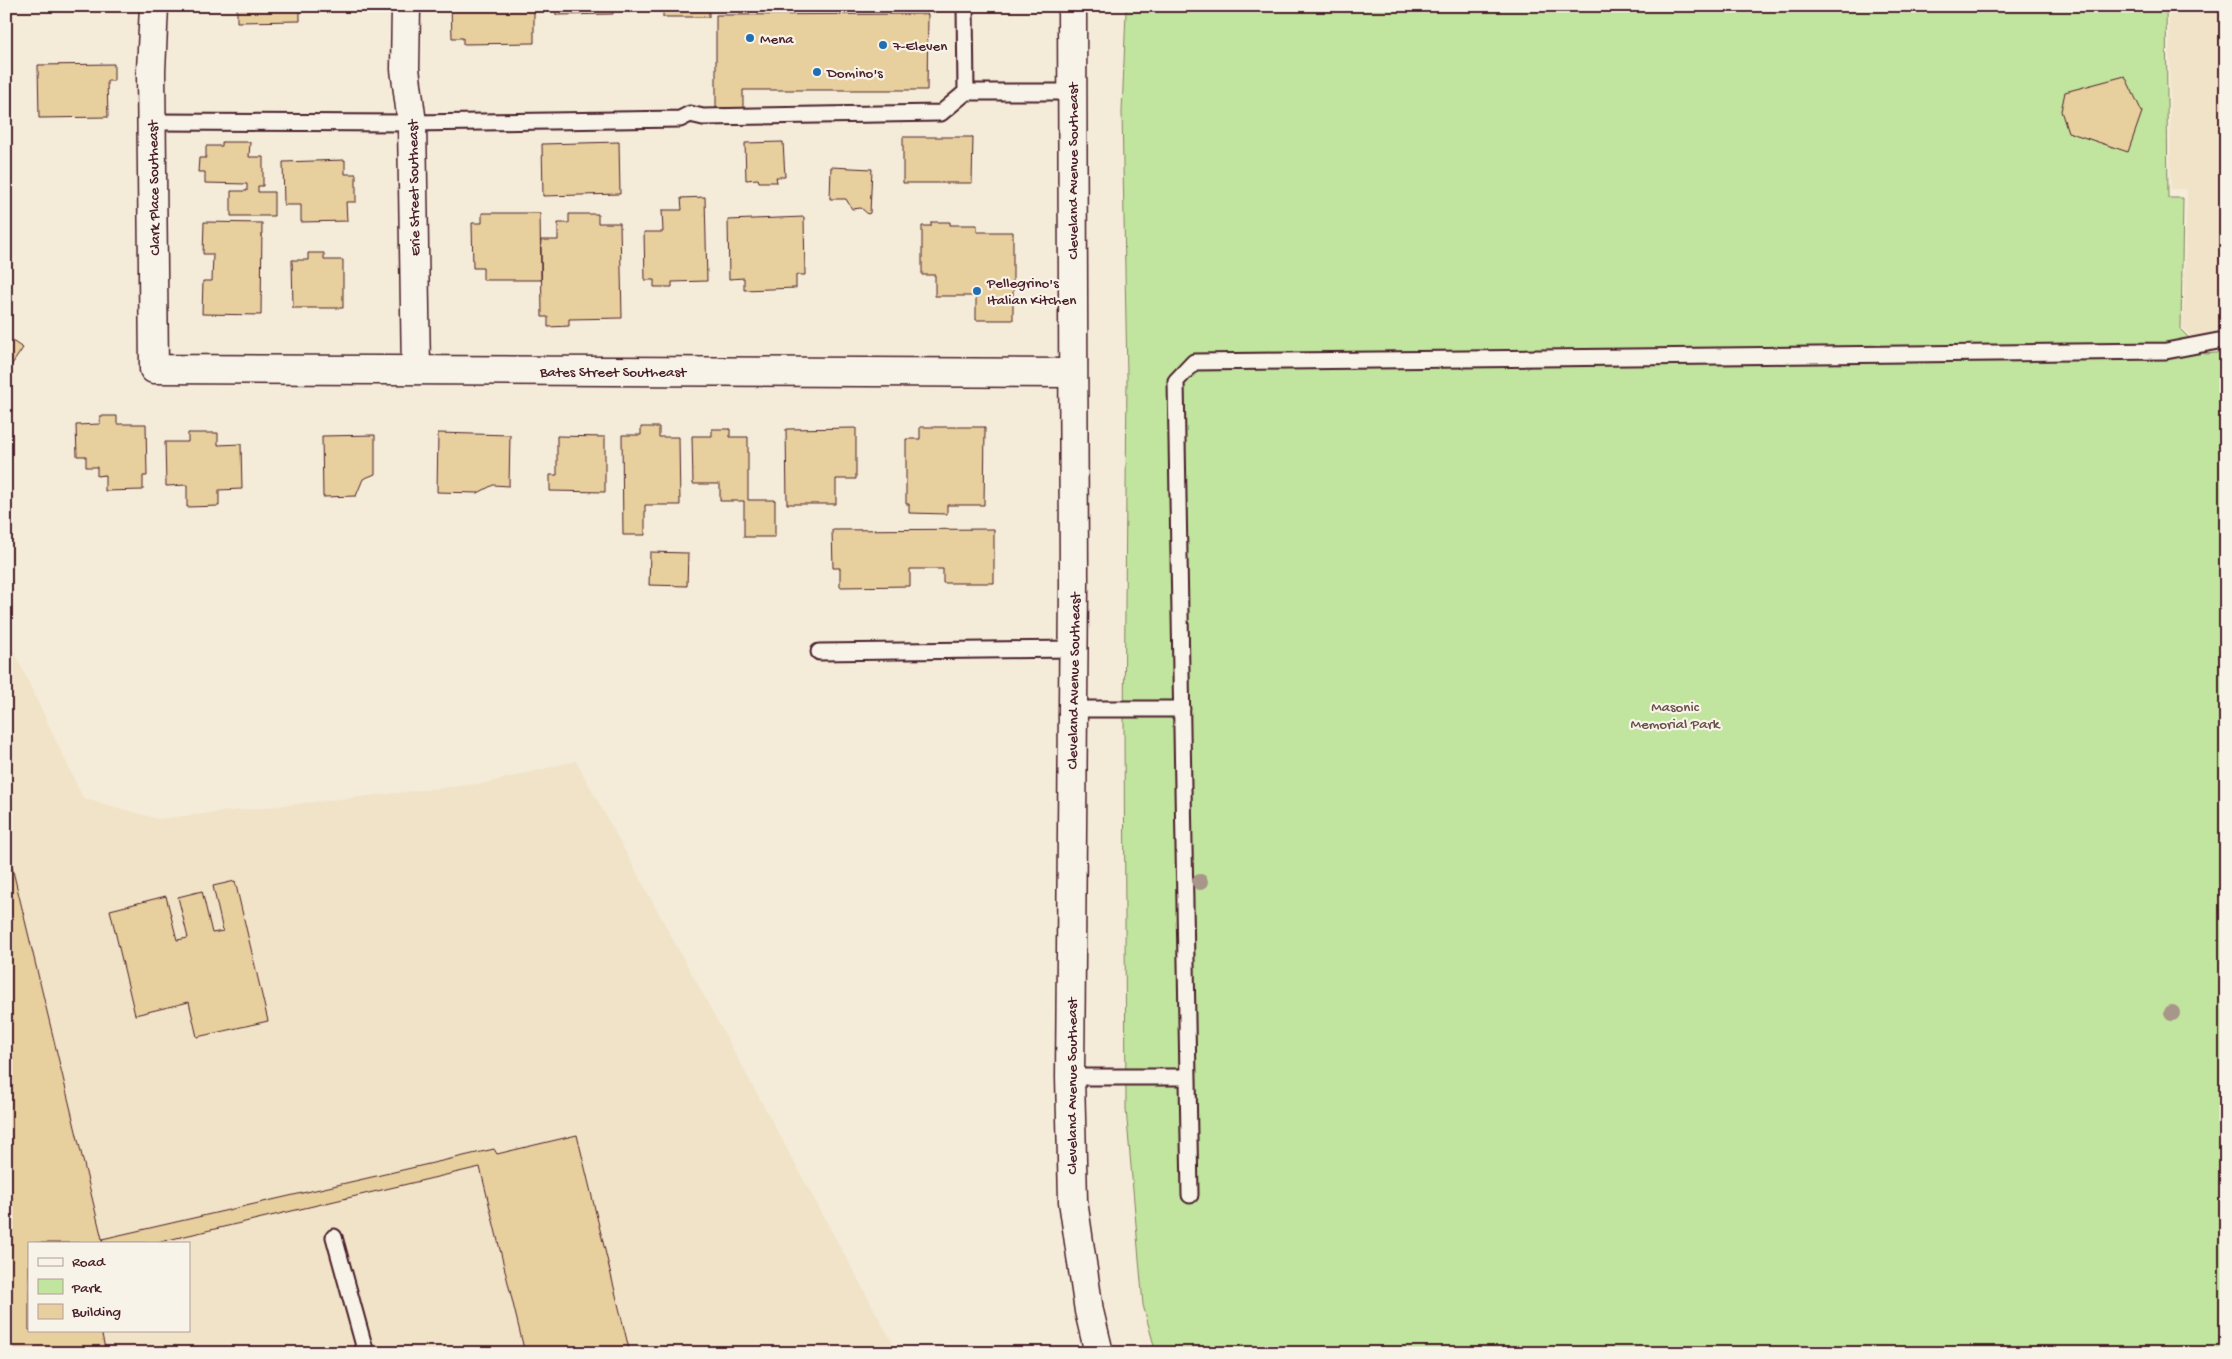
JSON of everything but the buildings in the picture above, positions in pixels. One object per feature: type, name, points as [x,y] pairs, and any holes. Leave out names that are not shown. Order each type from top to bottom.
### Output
[{"type":"street","name":"Clark Place Southeast","points":[[154,6],[152,122],[154,369]]},
{"type":"street","name":"Erie Street Southeast","points":[[406,6],[405,69],[412,123],[416,370]]},
{"type":"street","name":"Cleveland Avenue Southeast","points":[[1072,6],[1073,649],[1070,1077],[1073,1202],[1089,1311],[1099,1353]]},
{"type":"street","name":"Bates Street Southeast","points":[[154,369],[1072,373]]},
{"type":"lane","points":[[965,6],[966,92]]},
{"type":"lane","points":[[152,122],[412,123],[680,119],[690,114],[703,117],[941,113],[966,92],[1072,92]]},
{"type":"lane","points":[[1190,1195],[1176,381],[1194,362],[2166,351],[2218,340]]},
{"type":"lane","points":[[820,652],[1073,649]]},
{"type":"lane","points":[[1072,709],[1182,709]]},
{"type":"lane","points":[[1070,1077],[1188,1077]]},
{"type":"lane","points":[[334,1237],[366,1353]]},
{"type":"shaded area","points":[[2169,6],[2226,6],[2226,349],[2206,353],[2183,328],[2187,189],[2171,189]]},
{"type":"shaded area","points":[[6,634],[83,798],[158,819],[487,783],[576,761],[898,1353],[6,1353]]},
{"type":"green space","name":"Masonic Memorial Park","points":[[1128,6],[2166,6],[2168,198],[2183,198],[2181,330],[2205,354],[2226,352],[2226,1353],[1156,1353],[1143,1305],[1126,1109],[1124,726],[1127,376],[1122,112],[1126,11]]},
{"type":"place","name":"Mena","points":[[750,38]]},
{"type":"place","name":"7-Eleven","points":[[883,45]]},
{"type":"place","name":"Domino's","points":[[817,72]]},
{"type":"place","name":"Pellegrino's Italian Kitchen","points":[[977,291]]}]
